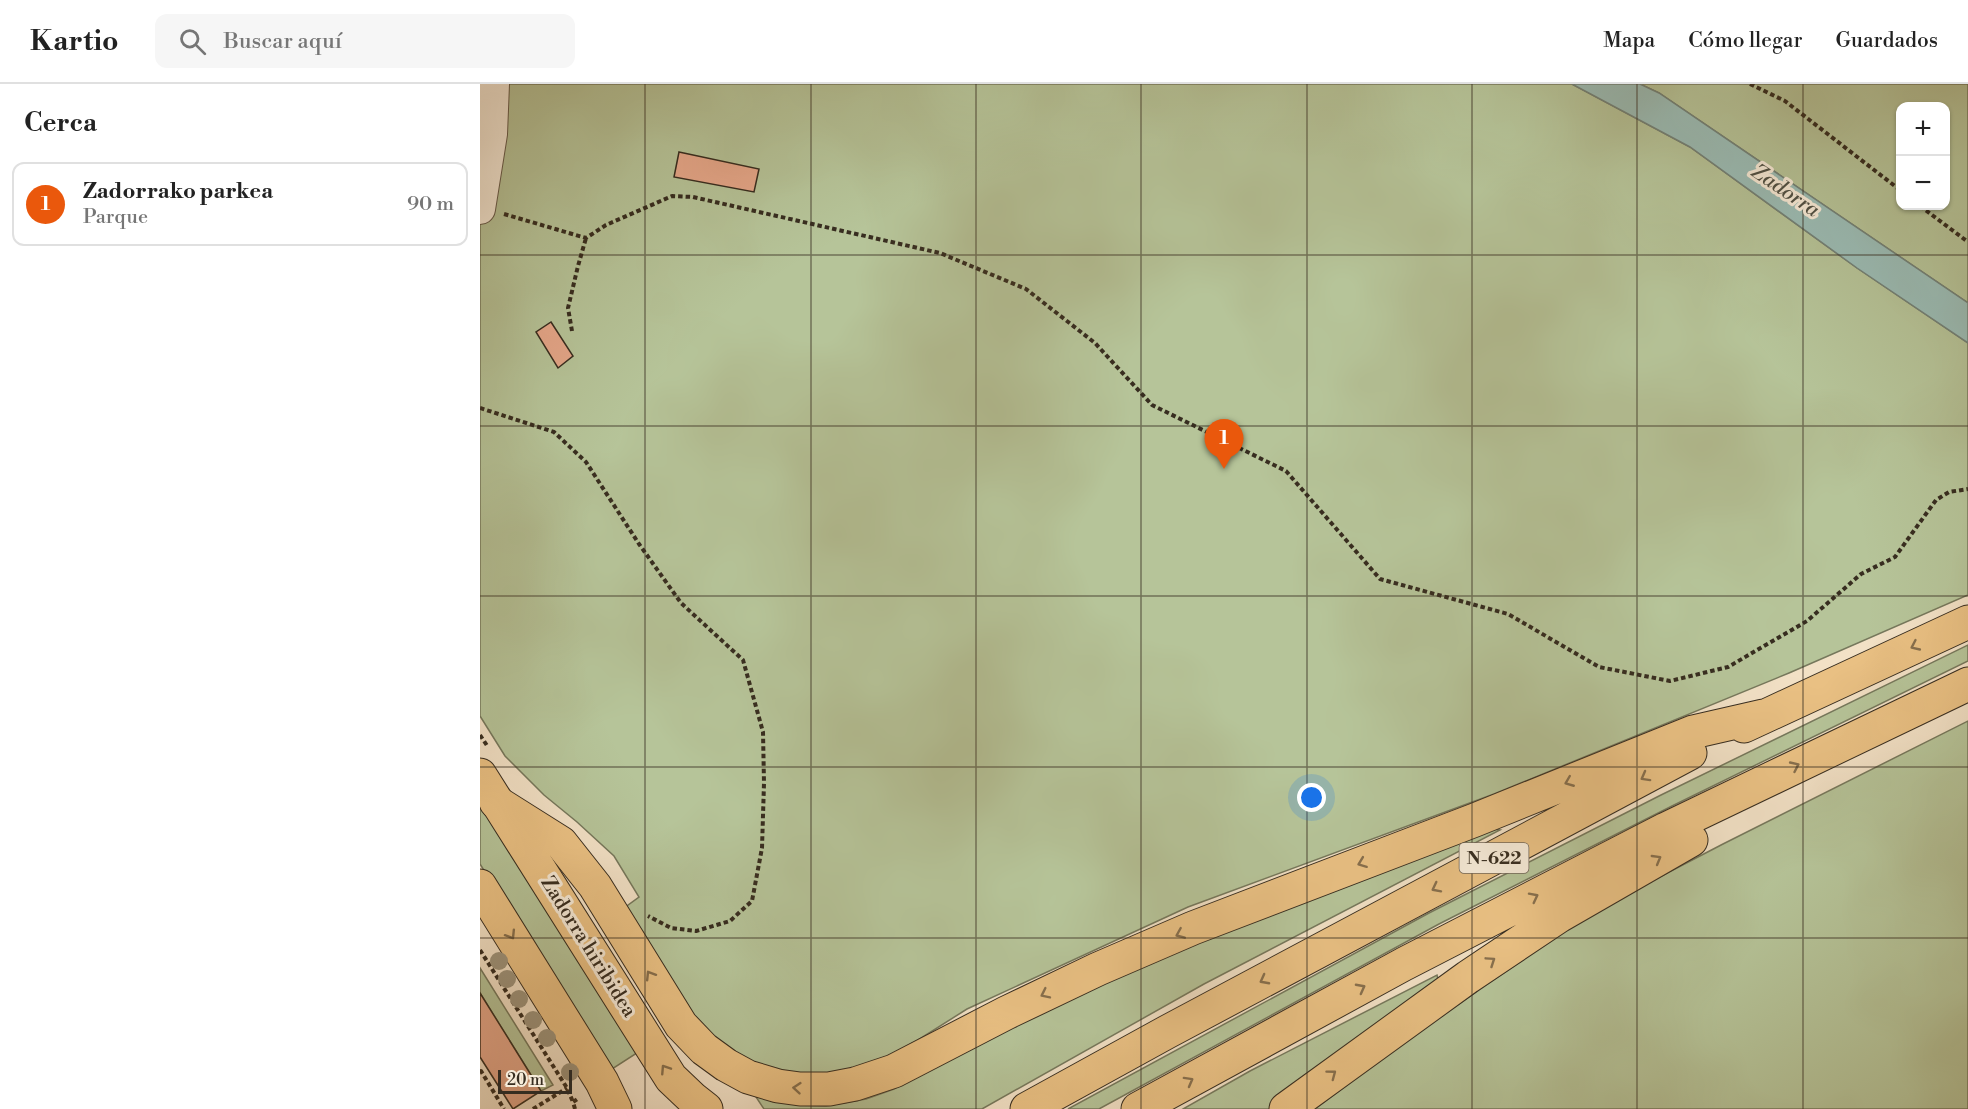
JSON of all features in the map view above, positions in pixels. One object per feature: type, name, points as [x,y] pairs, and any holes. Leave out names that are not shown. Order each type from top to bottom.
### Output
[{"type":"main road","name":"N-622","points":[[1027,1109],[1653,772],[1763,716],[1968,622]]},
{"type":"main road","name":"N-622","points":[[1138,1109],[1404,964],[1742,791],[1968,684]]},
{"type":"main road","points":[[488,789],[561,843],[595,886],[681,1025],[704,1049],[748,1077],[777,1086],[829,1089],[855,1084],[894,1071],[1098,969],[1193,928],[1693,732],[1763,716]]},
{"type":"main road","name":"Zadorra hiribidea","points":[[488,789],[671,1078],[706,1109]]},
{"type":"main road","points":[[1286,1109],[1448,991],[1550,922],[1700,835],[1742,791]]},
{"type":"main road","points":[[480,886],[602,1082],[615,1109]]},
{"type":"main road","points":[[673,1109],[688,1107],[698,1109]]},
{"type":"street","points":[[480,208],[492,134],[494,84]]},
{"type":"path","points":[[1750,84],[1785,101],[1896,187]]},
{"type":"path","points":[[572,331],[568,308],[586,238],[606,225],[672,196],[693,197],[940,253],[1026,289],[1095,343],[1152,405],[1286,471],[1380,579],[1508,614],[1599,667],[1670,681],[1728,667],[1807,621],[1861,574],[1895,557],[1936,500],[1949,492],[1968,489]]},
{"type":"path","points":[[480,208],[586,238]]},
{"type":"path","points":[[1925,210],[1968,242]]},
{"type":"path","points":[[480,408],[554,432],[586,462],[639,544],[681,603],[743,660],[763,732],[762,848],[752,901],[730,921],[696,931],[671,928],[649,917],[641,908]]},
{"type":"path","points":[[480,950],[567,1088],[573,1102]]},
{"type":"path","points":[[480,1072],[504,1109]]},
{"type":"path","points":[[533,1109],[567,1088]]},
{"type":"green space","points":[[480,84],[1572,84],[1690,147],[1857,268],[1968,343],[1968,595],[1789,673],[1494,794],[1188,907],[967,1009],[918,1040],[861,1071],[795,1076],[753,1065],[708,1036],[620,911],[639,897],[614,856],[544,795],[505,756],[480,716]]},
{"type":"green space","points":[[1640,84],[1968,84],[1968,303],[1659,93]]},
{"type":"green space","points":[[1968,645],[1968,661],[1672,806],[1439,924],[1099,1109],[1068,1109],[1429,913],[1661,795]]},
{"type":"green space","points":[[1968,721],[1968,1109],[1315,1109],[1408,1039],[1563,932],[1646,884]]},
{"type":"green space","points":[[480,794],[640,1051],[609,1071],[480,864]]},
{"type":"green space","points":[[1485,828],[1500,830],[1204,984],[982,1109],[764,1109],[756,1097],[759,1092],[797,1105],[826,1106],[866,1099],[894,1089],[1036,1010],[1116,971]]},
{"type":"green space","points":[[480,968],[553,1085],[541,1091],[480,993]]},
{"type":"green space","points":[[1437,975],[1439,985],[1271,1109],[1183,1109],[1250,1071]]},
{"type":"water","name":"Zadorra","points":[[1572,84],[1640,84],[1659,93],[1968,303],[1968,343],[1857,268],[1690,147]]},
{"type":"building","points":[[679,152],[759,169],[754,192],[674,177]]},
{"type":"building","points":[[551,322],[573,356],[558,368],[536,332]]},
{"type":"building","points":[[480,993],[541,1091],[513,1109],[480,1057]]},
{"type":"place","name":"Zadorrako parkea","points":[[1224,469]]}]
